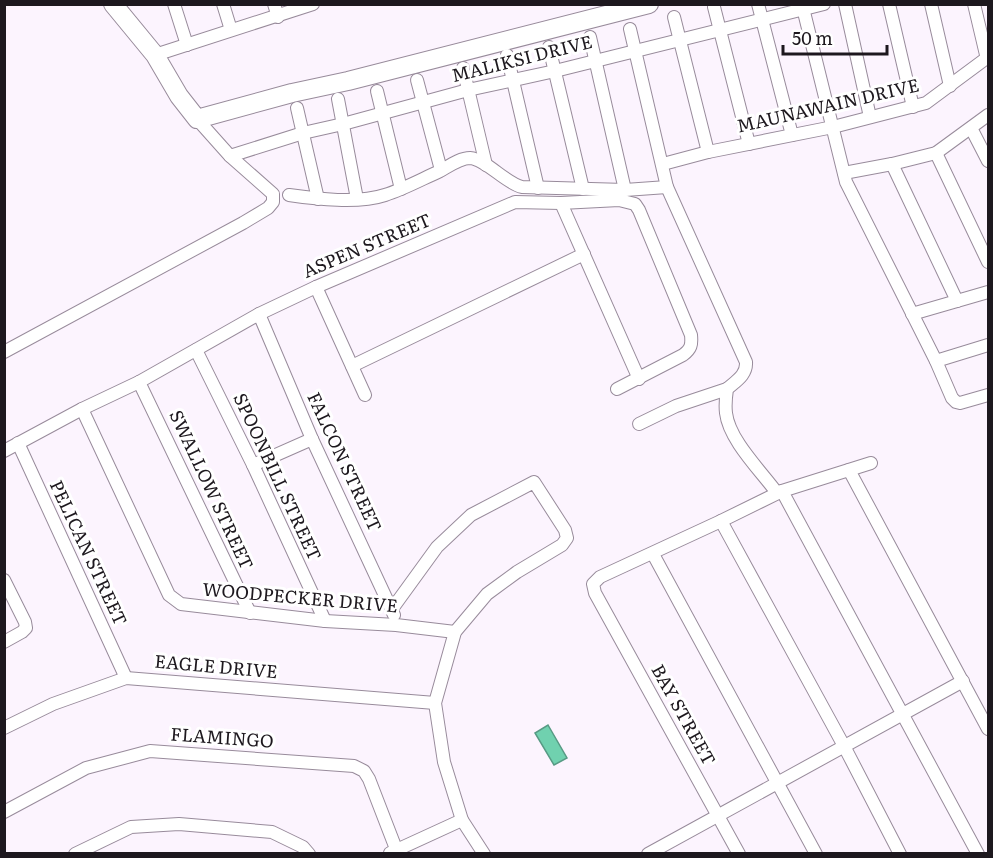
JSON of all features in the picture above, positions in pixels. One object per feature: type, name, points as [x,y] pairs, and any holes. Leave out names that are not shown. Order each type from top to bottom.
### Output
[{"type":"street","points":[[4,352],[243,223],[268,208],[273,201],[273,194],[230,156],[197,119],[179,96],[155,55],[113,4]]},
{"type":"street","points":[[174,4],[187,45]]},
{"type":"street","points":[[223,4],[231,30]]},
{"type":"street","points":[[155,55],[231,30],[276,11],[313,4]]},
{"type":"street","points":[[197,119],[649,4]]},
{"type":"street","points":[[758,4],[792,135]]},
{"type":"street","name":"MALIKSI DRIVE","points":[[230,156],[303,133],[468,90],[762,20],[803,7],[824,4]]},
{"type":"street","points":[[845,4],[870,117]]},
{"type":"street","points":[[889,4],[914,107]]},
{"type":"street","points":[[931,4],[950,86]]},
{"type":"street","points":[[974,4],[988,58]]},
{"type":"street","points":[[714,6],[749,144]]},
{"type":"street","points":[[803,7],[846,182],[936,361],[952,398],[960,404],[988,395]]},
{"type":"street","points":[[674,17],[708,152]]},
{"type":"street","points":[[630,29],[667,187],[747,362],[744,374],[727,388],[676,406],[639,424]]},
{"type":"street","points":[[590,37],[625,189]]},
{"type":"street","points":[[549,47],[584,189]]},
{"type":"street","points":[[507,55],[538,188]]},
{"type":"street","name":"MAUNAWAIN DRIVE","points":[[663,164],[914,107],[926,103],[988,58]]},
{"type":"street","points":[[463,68],[486,165]]},
{"type":"street","points":[[417,80],[441,170]]},
{"type":"street","points":[[377,91],[401,189]]},
{"type":"street","points":[[338,99],[357,199]]},
{"type":"street","points":[[297,108],[318,199]]},
{"type":"street","points":[[844,173],[892,165],[936,153],[988,115]]},
{"type":"street","points":[[971,128],[988,161]]},
{"type":"street","points":[[936,153],[988,262]]},
{"type":"street","points":[[289,195],[318,199],[374,198],[401,189],[469,158],[478,160],[516,186],[522,187],[625,189],[667,187]]},
{"type":"street","points":[[892,165],[957,301]]},
{"type":"street","name":"ASPEN STREET","points":[[4,451],[82,409],[140,382],[259,314],[316,287],[515,202],[561,203],[619,200],[635,204],[691,335],[692,343],[689,351],[683,356],[639,379]]},
{"type":"street","points":[[561,203],[639,379],[617,389]]},
{"type":"street","points":[[352,366],[584,254]]},
{"type":"street","points":[[316,287],[365,394]]},
{"type":"street","points":[[912,314],[988,291]]},
{"type":"street","name":"FALCON STREET","points":[[259,314],[312,440],[392,609],[396,625]]},
{"type":"street","points":[[936,361],[988,345]]},
{"type":"street","name":"SPOONBILL STREET","points":[[196,350],[253,465],[325,621]]},
{"type":"street","name":"SWALLOW STREET","points":[[140,382],[250,613]]},
{"type":"street","points":[[727,388],[726,414],[743,451],[779,492],[978,854]]},
{"type":"street","name":"WOODPECKER DRIVE","points":[[82,409],[169,595],[181,604],[325,621],[396,625],[455,632]]},
{"type":"street","points":[[253,465],[312,440]]},
{"type":"street","name":"PELICAN STREET","points":[[18,443],[126,678]]},
{"type":"street","points":[[816,854],[653,554],[779,492],[871,463]]},
{"type":"street","points":[[849,470],[988,729]]},
{"type":"street","points":[[392,609],[437,547],[471,515],[534,482],[565,530],[567,538],[562,545],[516,572],[487,594],[455,632],[435,703],[444,762],[462,820],[484,854]]},
{"type":"street","points":[[721,521],[844,746],[900,854]]},
{"type":"street","name":"BAY STREET","points":[[653,554],[600,577],[593,584],[595,593],[739,854]]},
{"type":"street","points":[[4,580],[26,628],[4,642]]},
{"type":"street","name":"EAGLE DRIVE","points":[[4,728],[54,704],[126,678],[435,703]]},
{"type":"street","points":[[655,852],[963,681]]},
{"type":"street","name":"FLAMINGO","points":[[4,812],[86,768],[150,751],[354,766],[364,771],[369,779],[394,852]]},
{"type":"street","points":[[394,852],[462,820]]},
{"type":"street","points":[[75,854],[131,828],[179,824],[272,832],[303,847],[309,854]]},
{"type":"shaded area","points":[[548,725],[567,758],[554,765],[535,733]]}]
